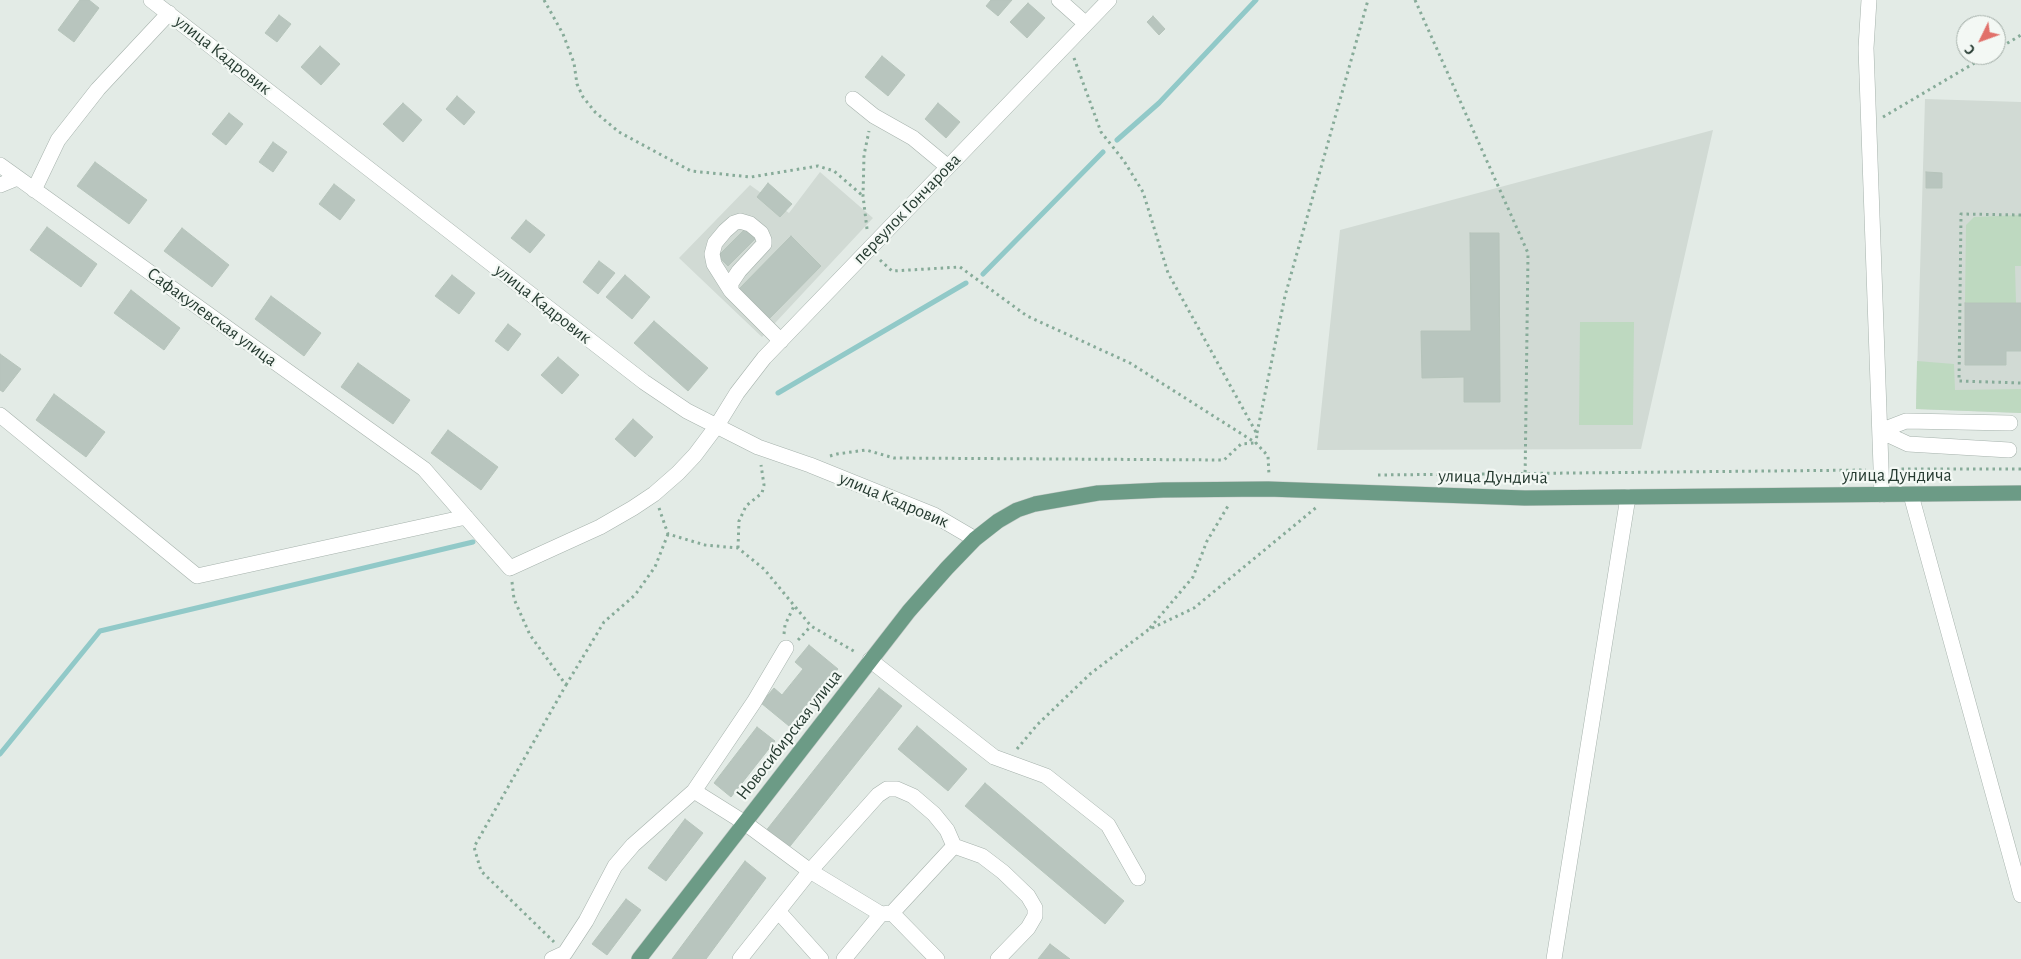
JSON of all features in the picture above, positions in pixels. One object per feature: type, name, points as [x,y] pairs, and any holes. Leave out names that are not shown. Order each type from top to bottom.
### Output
[{"type":"main road","name":"улица Дундича","points":[[975,539],[1017,510],[1059,499],[1098,493],[1153,490],[1268,489],[1525,498],[2021,493]]},
{"type":"main road","name":"Новосибирская улица","points":[[639,959],[908,611],[975,539]]},
{"type":"street","name":"улица Кадровик","points":[[151,0],[644,382],[686,411],[758,447],[810,465],[934,515],[975,539]]},
{"type":"street","points":[[1059,0],[1086,24]]},
{"type":"street","name":"переулок Гончарова","points":[[510,568],[600,527],[654,494],[695,455],[716,427],[737,393],[764,358],[1109,0]]},
{"type":"street","points":[[1869,0],[1866,48],[1882,495]]},
{"type":"street","points":[[34,190],[58,140],[98,89],[169,14]]},
{"type":"street","points":[[853,99],[874,116],[913,138],[948,168]]},
{"type":"street","name":"Сафакулевская улица","points":[[0,165],[424,469],[510,568]]},
{"type":"street","points":[[0,185],[17,178]]},
{"type":"street","points":[[731,292],[781,341]]},
{"type":"street","points":[[0,415],[197,576],[466,517]]},
{"type":"street","points":[[1880,431],[1906,421],[2010,423]]},
{"type":"street","points":[[1880,431],[1908,444],[2009,450]]},
{"type":"street","points":[[1911,495],[2021,895]]},
{"type":"street","points":[[1554,959],[1628,497]]},
{"type":"street","points":[[564,957],[586,921],[615,866],[633,845],[694,791],[754,702],[786,648]]},
{"type":"street","points":[[870,660],[994,757],[1046,776],[1108,825],[1138,878]]},
{"type":"street","points":[[740,959],[810,871],[878,795],[888,789],[897,789],[913,796],[934,814],[947,830],[954,846],[982,856],[1028,896],[1035,908],[1035,916],[1028,928],[998,959]]},
{"type":"street","points":[[694,791],[745,823],[810,871],[887,913],[936,959]]},
{"type":"street","points":[[844,959],[954,846]]},
{"type":"street","points":[[778,910],[821,959]]},
{"type":"path","points":[[544,0],[563,34],[574,63],[577,84],[584,98],[595,112],[619,132],[691,171],[751,177],[818,166],[834,171],[863,196]]},
{"type":"path","points":[[1256,443],[1285,296],[1368,0]]},
{"type":"path","points":[[1415,0],[1528,253],[1525,498]]},
{"type":"path","points":[[2006,44],[2021,35]]},
{"type":"path","points":[[1068,43],[1101,132],[1124,161],[1143,192],[1168,273],[1257,434]]},
{"type":"path","points":[[1869,126],[1971,65]]},
{"type":"path","points":[[874,116],[864,155],[863,196],[869,249],[892,271],[960,267],[1027,316],[1130,364],[1256,443],[1268,456],[1268,489]]},
{"type":"path","points":[[2021,215],[1961,214],[1959,381],[2021,383]]},
{"type":"path","points":[[810,465],[837,454],[866,450],[894,458],[1224,460],[1241,444],[1256,443]]},
{"type":"path","points":[[738,548],[739,521],[746,506],[762,493],[764,485],[758,447]]},
{"type":"path","points":[[1372,475],[2021,468]]},
{"type":"path","points":[[1148,630],[1193,577],[1207,541],[1238,490]]},
{"type":"path","points":[[564,957],[481,871],[474,847],[604,622],[635,595],[655,567],[668,534],[654,494]]},
{"type":"path","points":[[1007,762],[1037,725],[1090,674],[1148,630],[1194,608],[1322,503]]},
{"type":"path","points":[[668,534],[705,545],[738,548],[764,569],[811,626],[834,641],[870,660]]},
{"type":"path","points":[[510,568],[514,599],[530,635],[566,685]]},
{"type":"shaded area","points":[[1925,99],[2021,102],[2021,413],[1916,409]]},
{"type":"shaded area","points":[[1713,130],[1641,449],[1317,450],[1340,230]]},
{"type":"shaded area","points":[[820,172],[873,218],[762,337],[679,258],[750,185],[789,213]]},
{"type":"green space","points":[[2021,215],[2021,266],[2015,266],[2016,303],[1965,303],[1966,225],[1974,217]]},
{"type":"green space","points":[[1580,322],[1634,322],[1633,425],[1579,425]]},
{"type":"green space","points":[[1917,361],[1954,364],[1955,390],[2021,389],[2021,413],[1916,409]]},
{"type":"building","points":[[80,0],[89,0],[99,8],[74,42],[58,30]]},
{"type":"building","points":[[991,0],[1012,0],[998,16],[986,6]]},
{"type":"building","points":[[1028,3],[1045,18],[1027,38],[1010,22]]},
{"type":"building","points":[[279,15],[291,24],[277,42],[265,33]]},
{"type":"building","points":[[1153,16],[1165,29],[1159,35],[1147,22]]},
{"type":"building","points":[[320,46],[340,64],[321,85],[301,67]]},
{"type":"building","points":[[882,56],[905,75],[888,96],[865,77]]},
{"type":"building","points":[[457,96],[475,112],[464,125],[446,109]]},
{"type":"building","points":[[403,103],[422,120],[403,142],[383,124]]},
{"type":"building","points":[[938,103],[960,122],[946,138],[925,119]]},
{"type":"building","points":[[229,113],[243,124],[226,145],[212,134]]},
{"type":"building","points":[[273,142],[287,152],[273,172],[259,162]]},
{"type":"building","points":[[95,162],[147,200],[129,224],[77,186]]},
{"type":"building","points":[[1926,172],[1942,173],[1942,188],[1926,188]]},
{"type":"building","points":[[768,183],[792,204],[780,217],[757,197]]},
{"type":"building","points":[[334,184],[355,200],[340,220],[319,204]]},
{"type":"building","points":[[526,220],[545,235],[530,253],[511,238]]},
{"type":"building","points":[[47,227],[97,264],[81,287],[30,250]]},
{"type":"building","points":[[182,228],[229,265],[212,287],[164,251]]},
{"type":"building","points":[[745,229],[755,239],[728,266],[718,256]]},
{"type":"building","points":[[1470,233],[1499,233],[1500,402],[1464,402],[1464,377],[1422,378],[1421,331],[1471,331]]},
{"type":"building","points":[[791,236],[821,266],[769,319],[739,289]]},
{"type":"building","points":[[599,261],[615,273],[598,294],[583,282]]},
{"type":"building","points":[[452,275],[475,293],[459,314],[435,296]]},
{"type":"building","points":[[625,275],[650,297],[632,319],[606,297]]},
{"type":"building","points":[[131,290],[180,328],[164,350],[114,313]]},
{"type":"building","points":[[271,296],[321,333],[304,356],[255,319]]},
{"type":"building","points":[[1965,303],[2021,303],[2021,351],[2006,351],[2006,365],[1965,365]]},
{"type":"building","points":[[654,321],[708,368],[688,391],[634,343]]},
{"type":"building","points":[[508,324],[521,334],[508,351],[495,341]]},
{"type":"building","points":[[0,354],[21,369],[3,392],[0,390]]},
{"type":"building","points":[[558,357],[579,375],[562,394],[541,375]]},
{"type":"building","points":[[358,363],[410,400],[393,424],[341,387]]},
{"type":"building","points":[[54,394],[105,432],[86,457],[36,420]]},
{"type":"building","points":[[633,419],[653,437],[635,457],[615,439]]},
{"type":"building","points":[[448,430],[498,467],[481,490],[431,453]]},
{"type":"building","points":[[809,645],[838,669],[789,726],[761,703],[774,688],[782,695],[803,669],[795,662]]},
{"type":"building","points":[[879,688],[902,706],[787,850],[765,832]]},
{"type":"building","points":[[917,726],[967,769],[948,791],[898,749]]},
{"type":"building","points":[[757,727],[775,741],[731,797],[714,783]]},
{"type":"building","points":[[985,783],[1124,901],[1105,924],[965,806]]},
{"type":"building","points":[[685,819],[703,833],[666,881],[648,868]]},
{"type":"building","points":[[745,861],[766,878],[706,959],[672,959]]},
{"type":"building","points":[[626,899],[641,910],[607,955],[592,944]]},
{"type":"building","points":[[1050,944],[1070,959],[1038,959]]},
{"type":"waterway","points":[[1117,140],[1159,103],[1256,0]]},
{"type":"waterway","points":[[983,274],[1103,152]]},
{"type":"waterway","points":[[778,393],[966,283]]},
{"type":"waterway","points":[[0,754],[100,631],[473,542]]}]
